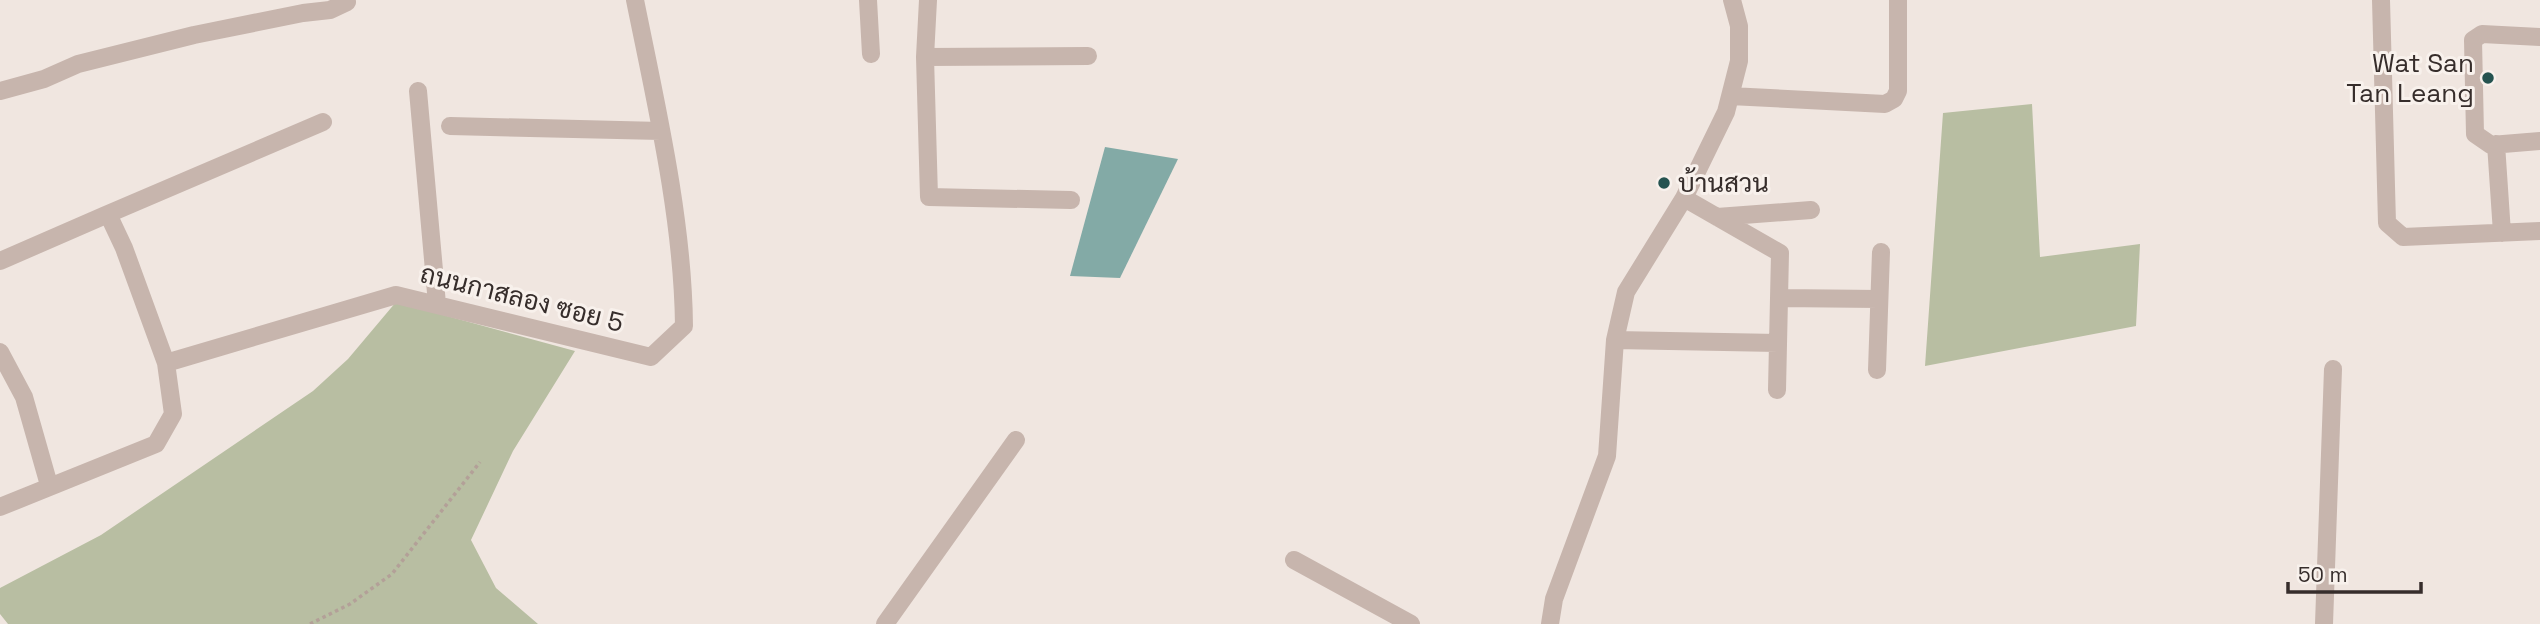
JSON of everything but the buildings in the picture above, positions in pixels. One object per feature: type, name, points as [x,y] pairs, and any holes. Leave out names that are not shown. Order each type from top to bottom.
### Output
[{"type":"street","name":"ถนนกาสลอง ซอย 5","points":[[166,363],[396,295],[651,357],[684,326],[684,297],[661,131],[635,0]]},
{"type":"street","points":[[868,0],[871,54]]},
{"type":"street","points":[[928,0],[925,57],[928,195],[931,200],[1071,200]]},
{"type":"street","points":[[1550,624],[1554,599],[1607,456],[1615,340],[1626,292],[1684,198],[1726,112],[1739,61],[1739,26],[1733,0]]},
{"type":"street","points":[[1730,96],[1885,104],[1891,101],[1898,90],[1898,0]]},
{"type":"street","points":[[2381,0],[2387,223],[2403,237],[2540,231]]},
{"type":"street","points":[[0,91],[91,61],[194,35],[330,10],[347,2]]},
{"type":"street","points":[[2540,37],[2490,33],[2479,34],[2473,40],[2473,130],[2479,138],[2496,144],[2540,141]]},
{"type":"street","points":[[925,57],[1088,56]]},
{"type":"street","points":[[418,91],[437,304]]},
{"type":"street","points":[[0,261],[323,122]]},
{"type":"street","points":[[450,126],[661,131]]},
{"type":"street","points":[[2496,144],[2502,233]]},
{"type":"street","points":[[1684,198],[1780,253],[1777,390]]},
{"type":"street","points":[[1717,217],[1811,210]]},
{"type":"street","points":[[0,507],[156,444],[173,414],[166,363],[124,248],[108,214]]},
{"type":"street","points":[[1877,370],[1881,252]]},
{"type":"street","points":[[1779,298],[1880,299]]},
{"type":"street","points":[[1615,340],[1778,343]]},
{"type":"street","points":[[0,352],[24,397],[49,485]]},
{"type":"street","points":[[2324,624],[2333,369]]},
{"type":"street","points":[[885,624],[1016,440]]},
{"type":"street","points":[[1293,560],[1411,624]]},
{"type":"path","points":[[310,624],[350,604],[393,574],[480,462]]},
{"type":"green space","points":[[2032,104],[2040,257],[2140,244],[2136,326],[1925,366],[1943,113]]},
{"type":"green space","points":[[396,302],[575,351],[513,451],[471,540],[496,588],[538,624],[8,624],[0,614],[0,588],[101,535],[313,391],[348,359]]},
{"type":"water","points":[[1105,147],[1178,159],[1120,278],[1070,276]]},
{"type":"place","name":"Wat San Tan Leang","points":[[2488,78]]},
{"type":"place","name":"บ้านสวน","points":[[1664,183]]}]
